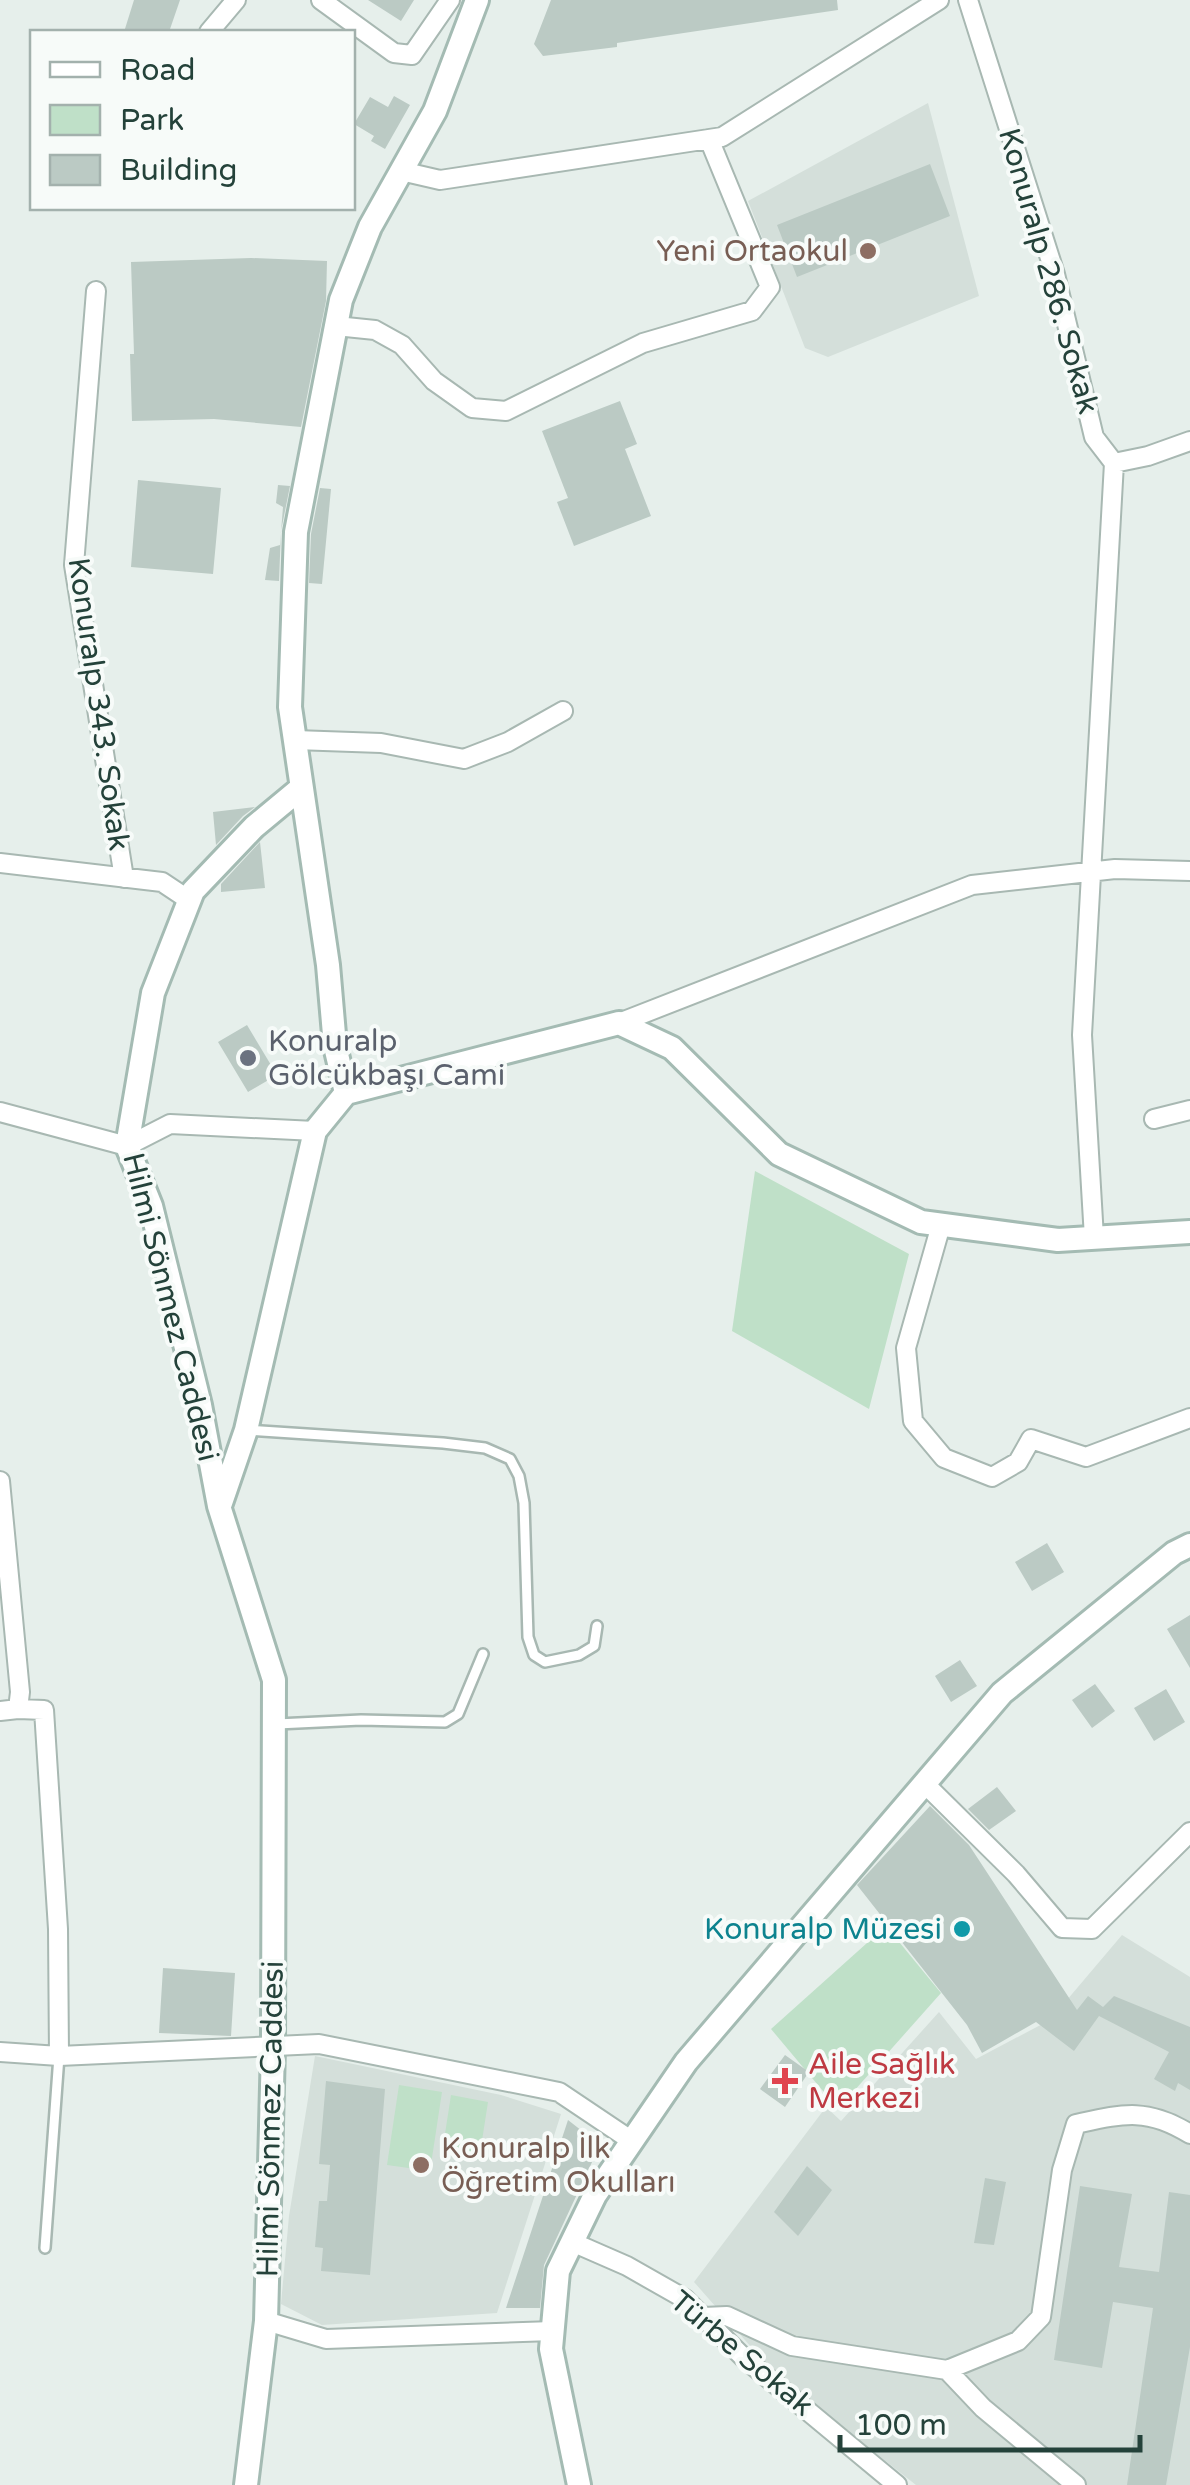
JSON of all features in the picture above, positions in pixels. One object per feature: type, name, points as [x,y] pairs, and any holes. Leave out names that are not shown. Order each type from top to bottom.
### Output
[{"type":"street","points":[[212,30],[236,0]]},
{"type":"street","points":[[321,0],[394,53],[412,55],[450,0]]},
{"type":"street","points":[[477,0],[435,111],[370,227],[342,300],[296,532],[290,707],[328,965],[335,1046],[346,1093],[619,1023],[972,886],[1115,868],[1190,871]]},
{"type":"street","points":[[401,172],[440,180],[722,137],[939,0]]},
{"type":"street","name":"Konuralp 286. Sokak","points":[[968,0],[1055,274],[1094,437],[1114,462]]},
{"type":"street","points":[[336,326],[375,330],[402,345],[434,381],[472,408],[506,411],[643,342],[752,311],[770,288],[709,139]]},
{"type":"street","name":"Konuralp 343. Sokak","points":[[96,291],[74,565],[124,878]]},
{"type":"street","points":[[1094,1238],[1082,1035],[1114,462],[1148,456],[1190,441]]},
{"type":"street","points":[[294,740],[381,744],[464,759],[508,742],[564,710]]},
{"type":"street","name":"Hilmi Sönmez Caddesi","points":[[246,2485],[266,2321],[273,2048],[274,1680],[220,1506],[151,1206],[127,1146],[152,993],[193,891],[254,828],[302,788]]},
{"type":"street","points":[[0,863],[162,882],[189,900]]},
{"type":"street","points":[[619,1023],[672,1048],[779,1154],[921,1222],[1058,1240],[1190,1232]]},
{"type":"street","name":"Hilmi Sönmez Caddesi","points":[[220,1506],[246,1430],[315,1131],[346,1093]]},
{"type":"street","points":[[1154,1119],[1190,1110]]},
{"type":"street","points":[[0,1112],[127,1146],[170,1124],[315,1131]]},
{"type":"street","points":[[942,1225],[906,1348],[912,1421],[944,1458],[992,1477],[1018,1462],[1031,1439],[1086,1457],[1190,1418]]},
{"type":"street","points":[[0,1481],[20,1692],[9,1710]]},
{"type":"street","points":[[579,2485],[551,2349],[558,2271],[595,2195],[686,2062],[1002,1694],[1190,1544]]},
{"type":"street","points":[[9,1710],[44,1710],[58,1929],[59,2056]]},
{"type":"street","points":[[925,1784],[1016,1874],[1062,1928],[1092,1929],[1190,1832]]},
{"type":"street","points":[[0,2052],[59,2056],[318,2044],[558,2092],[632,2141]]},
{"type":"street","points":[[703,2317],[727,2316],[792,2346],[946,2370],[1018,2340],[1041,2317],[1062,2170],[1076,2124],[1128,2112],[1174,2124],[1190,2134]]},
{"type":"street","name":"Türbe Sokak","points":[[572,2242],[685,2299],[744,2358],[897,2485]]},
{"type":"street","points":[[266,2321],[326,2339],[553,2330]]},
{"type":"street","points":[[946,2370],[983,2408],[1076,2485]]},
{"type":"lane","points":[[246,1430],[457,1445],[484,1448],[510,1459],[519,1476],[524,1504],[528,1637],[534,1655],[545,1662],[580,1655],[594,1646],[597,1626]]},
{"type":"lane","points":[[274,1724],[446,1722],[458,1714],[482,1654]]},
{"type":"lane","points":[[46,2248],[59,2056]]},
{"type":"shaded area","name":"Yeni Ortaokul","points":[[928,103],[979,296],[828,357],[805,348],[748,201]]},
{"type":"shaded area","points":[[1122,1935],[1190,1977],[1190,2485],[916,2485],[774,2373],[694,2282],[826,2107],[841,2121],[939,2012],[976,2059],[1050,2020]]},
{"type":"shaded area","name":"Konuralp İlk Öğretim Okulları","points":[[315,2056],[501,2095],[561,2114],[497,2313],[322,2325],[281,2304],[289,2216]]},
{"type":"green space","points":[[755,1171],[909,1254],[869,1409],[732,1331]]},
{"type":"green space","points":[[886,1926],[941,1993],[838,2109],[771,2029]]},
{"type":"green space","points":[[399,2085],[442,2092],[430,2171],[387,2165]]},
{"type":"green space","points":[[451,2095],[488,2102],[479,2160],[442,2153]]},
{"type":"building","points":[[134,0],[180,0],[170,30],[125,30]]},
{"type":"building","points":[[368,0],[414,0],[401,21]]},
{"type":"building","points":[[551,0],[837,0],[838,10],[543,56],[534,44]]},
{"type":"building","points":[[394,96],[410,105],[385,149],[371,141],[374,136],[355,122],[370,97],[388,107]]},
{"type":"building","points":[[930,164],[950,216],[797,277],[777,225]]},
{"type":"building","points":[[251,258],[327,261],[326,301],[301,427],[214,419],[132,421],[131,262]]},
{"type":"building","points":[[620,401],[637,444],[625,449],[651,516],[574,546],[557,502],[568,498],[542,431]]},
{"type":"building","points":[[138,480],[221,488],[213,574],[131,567]]},
{"type":"building","points":[[278,485],[290,486],[281,530],[283,507],[276,503]]},
{"type":"building","points":[[320,488],[331,489],[322,584],[309,583],[311,534]]},
{"type":"building","points":[[281,534],[279,581],[265,580],[270,548],[280,545]]},
{"type":"building","points":[[255,807],[243,816],[216,845],[213,812]]},
{"type":"building","points":[[260,842],[265,888],[221,892],[221,884]]},
{"type":"building","name":"Konuralp Gölcükbaşı Cami","points":[[247,1025],[277,1075],[248,1092],[218,1042]]},
{"type":"building","points":[[1047,1543],[1064,1572],[1032,1591],[1015,1562]]},
{"type":"building","points":[[1190,1615],[1190,1668],[1167,1629]]},
{"type":"building","points":[[960,1660],[977,1686],[951,1702],[935,1676]]},
{"type":"building","points":[[1095,1684],[1115,1711],[1092,1728],[1072,1700]]},
{"type":"building","points":[[1166,1689],[1185,1722],[1154,1741],[1134,1708]]},
{"type":"building","points":[[997,1787],[1016,1811],[989,1830],[968,1809]]},
{"type":"building","name":"Konuralp Müzesi","points":[[930,1806],[969,1845],[1077,2010],[1088,1996],[1103,2007],[1114,1996],[1190,2027],[1190,2090],[1178,2083],[1175,2091],[1154,2079],[1169,2052],[1099,2016],[1074,2051],[1036,2022],[982,2053],[967,2025],[857,1885]]},
{"type":"building","points":[[163,1968],[235,1973],[231,2036],[159,2033]]},
{"type":"building","name":"Aile Sağlık Merkezi","points":[[785,2055],[809,2072],[785,2107],[760,2089]]},
{"type":"building","points":[[326,2081],[385,2089],[370,2275],[321,2271],[323,2248],[315,2247],[319,2201],[327,2201],[330,2165],[319,2164]]},
{"type":"building","points":[[568,2120],[600,2145],[544,2265],[540,2308],[506,2308]]},
{"type":"building","points":[[807,2166],[832,2190],[798,2236],[774,2212]]},
{"type":"building","points":[[985,2178],[1006,2182],[994,2245],[974,2243]]},
{"type":"building","points":[[1080,2186],[1132,2194],[1119,2267],[1159,2272],[1169,2192],[1190,2195],[1190,2347],[1166,2485],[1127,2485],[1153,2308],[1113,2302],[1102,2368],[1054,2360]]},
{"type":"place","name":"Yeni Ortaokul","points":[[868,251]]},
{"type":"place","name":"Konuralp Gölcükbaşı Cami","points":[[248,1058]]},
{"type":"place","name":"Konuralp Müzesi","points":[[962,1929]]},
{"type":"place","name":"Aile Sağlık Merkezi","points":[[785,2081]]},
{"type":"place","name":"Konuralp İlk Öğretim Okulları","points":[[421,2165]]}]
